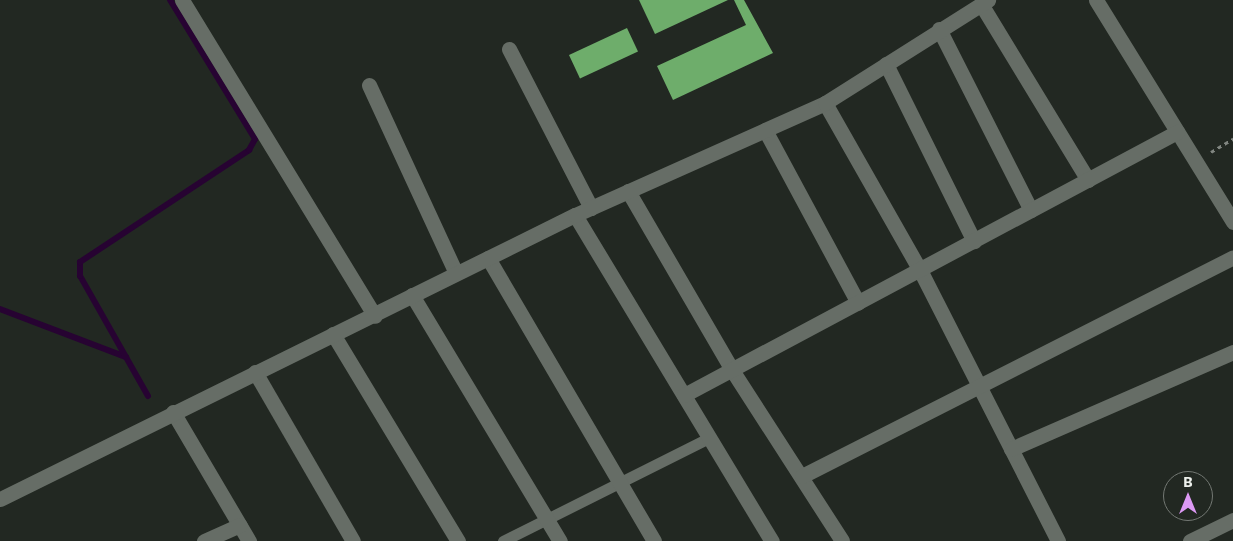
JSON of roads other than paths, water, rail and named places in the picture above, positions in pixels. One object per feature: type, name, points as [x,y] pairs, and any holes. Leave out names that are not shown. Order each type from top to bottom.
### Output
[{"type":"street","points":[[182,0],[375,316]]},
{"type":"street","points":[[1096,0],[1233,222]]},
{"type":"street","points":[[0,499],[173,412],[333,334],[375,316],[412,295],[575,215],[825,103],[939,29],[985,2],[1088,180]]},
{"type":"street","points":[[939,29],[1031,210]]},
{"type":"street","points":[[509,49],[591,208]]},
{"type":"street","points":[[886,64],[974,241]]},
{"type":"street","points":[[369,85],[456,273]]},
{"type":"street","points":[[825,103],[920,270],[1058,541]]},
{"type":"street","points":[[765,130],[858,303]]},
{"type":"street","points":[[684,395],[1177,132]]},
{"type":"street","points":[[628,191],[732,370],[802,476],[842,541]]},
{"type":"street","points":[[575,215],[772,541]]},
{"type":"street","points":[[802,476],[1233,257]]},
{"type":"street","points":[[488,258],[654,541]]},
{"type":"street","points":[[412,295],[560,541]]},
{"type":"street","points":[[333,334],[458,541]]},
{"type":"street","points":[[1011,449],[1233,352]]},
{"type":"street","points":[[255,372],[353,541]]},
{"type":"street","points":[[173,412],[249,541]]},
{"type":"street","points":[[1190,541],[1213,535],[1233,520]]},
{"type":"street","points":[[204,541],[240,525]]},
{"type":"lane","points":[[503,541],[709,438]]},
{"type":"waterway","points":[[148,396],[80,276],[80,262],[249,150],[255,139],[170,0]]},
{"type":"waterway","points":[[0,309],[126,357]]}]
